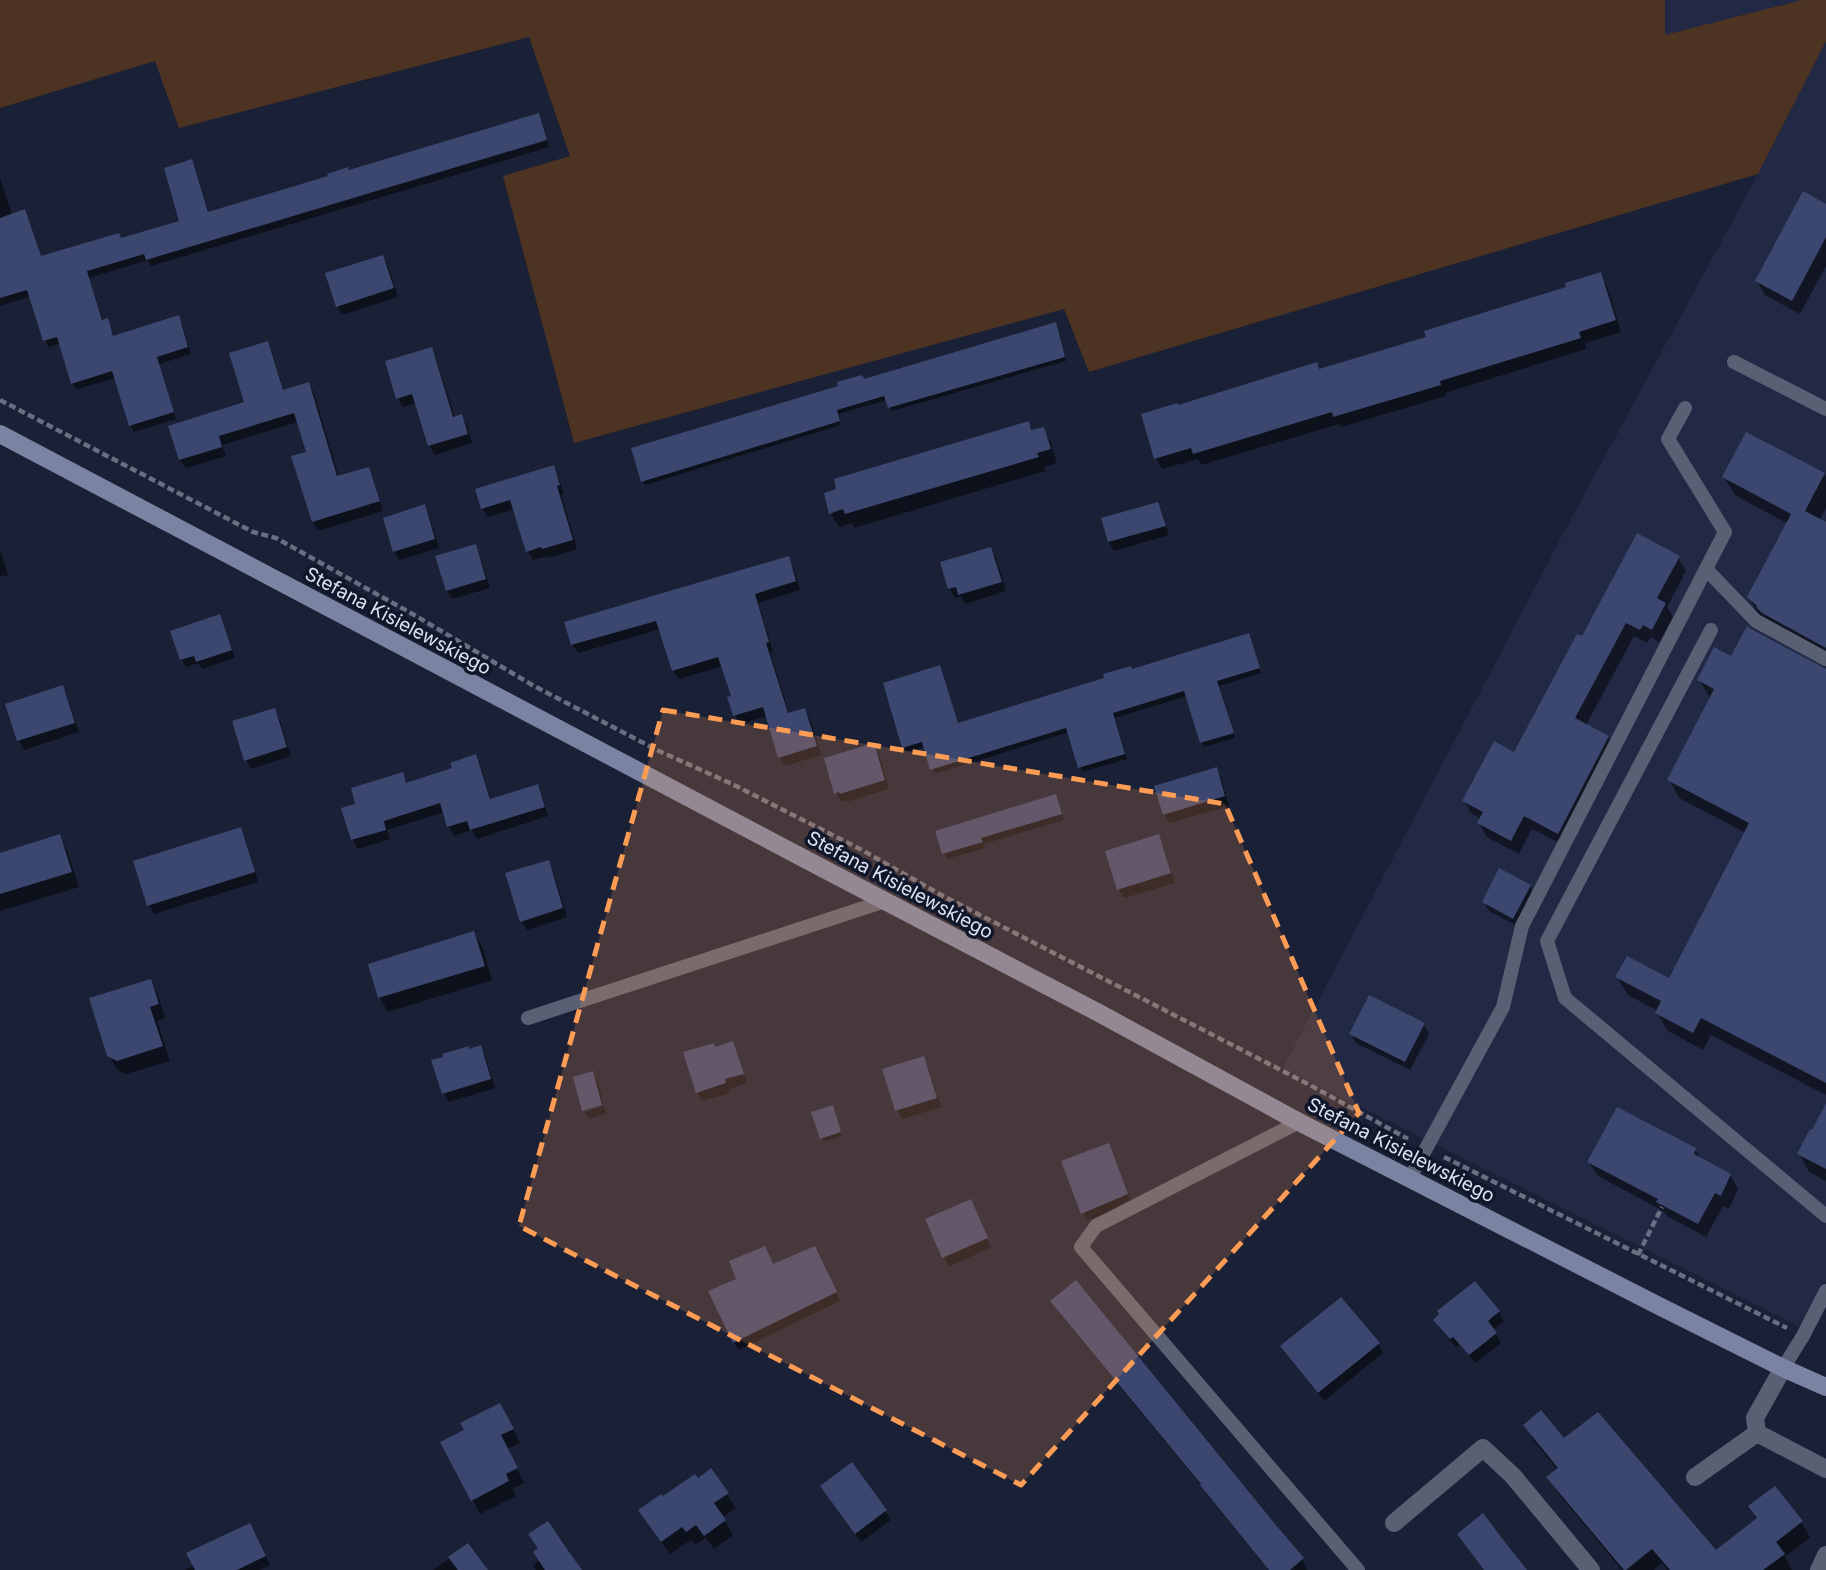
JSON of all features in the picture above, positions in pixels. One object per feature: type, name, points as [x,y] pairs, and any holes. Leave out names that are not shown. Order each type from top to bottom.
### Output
[{"type":"main road","name":"Stefana Kisielewskiego","points":[[0,434],[1099,1013],[1299,1122],[1783,1368],[1826,1387]]},
{"type":"street","points":[[1757,1433],[1755,1418],[1783,1368]]},
{"type":"street","points":[[1757,1433],[1826,1469]]},
{"type":"street","points":[[1695,1477],[1757,1433]]},
{"type":"street","points":[[1394,1523],[1483,1448],[1513,1476],[1591,1570]]},
{"type":"street","points":[[1819,1570],[1826,1555]]},
{"type":"lane","points":[[1734,362],[1826,409]]},
{"type":"lane","points":[[1410,1178],[1503,1007],[1522,926],[1725,532],[1668,439],[1685,408]]},
{"type":"lane","points":[[1706,569],[1756,621],[1826,659]]},
{"type":"lane","points":[[1711,630],[1547,941],[1564,998],[1826,1216]]},
{"type":"lane","points":[[528,1018],[885,901]]},
{"type":"lane","points":[[1299,1122],[1096,1226],[1082,1247],[1358,1570]]},
{"type":"lane","points":[[1783,1368],[1826,1291]]},
{"type":"path","points":[[0,400],[253,533],[276,538],[534,686],[659,751],[732,784],[860,849],[943,896],[1308,1084],[1426,1148],[1803,1336]]},
{"type":"path","points":[[1639,1255],[1662,1207]]},
{"type":"highlighted area","points":[[663,710],[1225,804],[1359,1113],[1021,1485],[519,1226]]},
{"type":"shaded area","points":[[0,0],[1665,0],[1665,35],[1802,0],[1826,0],[1826,41],[1758,174],[1089,372],[1064,309],[574,443],[503,176],[570,156],[529,37],[179,128],[155,61],[0,108]]},
{"type":"shaded area","points":[[1665,0],[1802,0],[1665,36]]},
{"type":"shaded area","points":[[1826,41],[1826,1282],[1824,1281],[1800,1327],[1283,1068],[1565,530],[1758,174]]},
{"type":"building","points":[[539,113],[547,140],[146,260],[144,254],[87,271],[102,320],[108,318],[113,336],[179,315],[188,347],[157,357],[174,412],[129,426],[112,371],[71,384],[57,337],[43,341],[27,290],[0,298],[0,218],[25,209],[41,256],[119,233],[121,238],[179,221],[164,168],[192,159],[208,212],[328,176],[327,174],[348,167],[349,170]]},
{"type":"building","points":[[1803,191],[1826,204],[1826,237],[1792,301],[1755,281]]},
{"type":"building","points":[[383,255],[394,288],[336,307],[325,273]]},
{"type":"building","points":[[1601,272],[1616,320],[1579,332],[1581,338],[1440,381],[1441,385],[1333,417],[1332,412],[1193,454],[1191,448],[1154,459],[1141,414],[1317,362],[1319,369],[1426,337],[1424,331],[1566,287],[1565,283]]},
{"type":"building","points":[[1056,322],[1065,357],[888,408],[884,396],[837,410],[840,421],[641,482],[631,448],[838,386],[837,382],[862,375],[864,379]]},
{"type":"building","points":[[268,341],[283,390],[309,382],[337,476],[369,467],[380,501],[312,522],[291,456],[306,452],[294,413],[219,436],[222,447],[179,460],[168,426],[244,402],[229,353]]},
{"type":"building","points":[[432,347],[453,417],[462,414],[468,434],[428,446],[412,394],[396,399],[385,361]]},
{"type":"building","points":[[1029,421],[1031,430],[1044,427],[1051,449],[1037,453],[1039,457],[845,514],[843,509],[829,514],[824,493],[836,489],[834,479]]},
{"type":"building","points":[[1746,432],[1825,473],[1805,511],[1826,522],[1826,648],[1762,613],[1747,597],[1791,514],[1722,477]]},
{"type":"building","points":[[554,465],[560,485],[557,486],[573,540],[526,552],[510,500],[481,509],[475,489]]},
{"type":"building","points":[[1158,502],[1166,526],[1108,542],[1101,518]]},
{"type":"building","points":[[425,504],[435,539],[393,552],[383,518]]},
{"type":"building","points":[[1637,533],[1680,556],[1657,598],[1666,603],[1652,630],[1643,625],[1640,630],[1626,623],[1575,718],[1609,736],[1558,834],[1524,816],[1511,841],[1477,823],[1483,812],[1462,801],[1494,741],[1514,752],[1577,634],[1582,636]]},
{"type":"building","points":[[476,544],[486,579],[446,591],[435,556]]},
{"type":"building","points":[[991,547],[1002,582],[958,595],[956,587],[948,589],[940,562]]},
{"type":"building","points":[[789,556],[796,581],[755,594],[769,642],[766,643],[788,713],[805,708],[817,746],[778,758],[763,707],[733,716],[727,697],[731,696],[718,657],[672,671],[656,621],[571,645],[564,622]]},
{"type":"building","points":[[220,614],[232,650],[196,662],[194,656],[180,660],[170,631]]},
{"type":"building","points":[[1747,626],[1826,669],[1826,1083],[1701,1018],[1693,1033],[1655,1013],[1661,1001],[1615,977],[1627,956],[1669,978],[1749,823],[1667,780],[1714,689],[1697,680],[1714,647],[1731,656]]},
{"type":"building","points":[[1249,633],[1260,668],[1217,681],[1234,733],[1200,743],[1184,691],[1113,713],[1125,754],[1078,768],[1066,728],[930,770],[922,742],[902,748],[883,683],[940,665],[958,723],[1104,678],[1103,674],[1131,666],[1132,669]]},
{"type":"building","points":[[63,685],[75,723],[17,741],[5,704]]},
{"type":"building","points":[[275,708],[287,747],[244,761],[232,721]]},
{"type":"building","points":[[874,743],[885,780],[834,794],[824,758]]},
{"type":"building","points":[[476,754],[490,799],[538,784],[545,807],[470,830],[467,821],[447,827],[440,803],[384,821],[386,830],[351,840],[341,808],[355,804],[351,788],[403,772],[406,783],[452,768],[450,763]]},
{"type":"building","points":[[1217,767],[1225,796],[1163,815],[1154,786]]},
{"type":"building","points":[[1056,794],[1062,814],[981,838],[983,842],[942,854],[935,831]]},
{"type":"building","points":[[241,827],[255,872],[147,906],[133,861]]},
{"type":"building","points":[[60,834],[72,872],[0,894],[0,853]]},
{"type":"building","points":[[1159,834],[1171,873],[1117,890],[1105,851]]},
{"type":"building","points":[[549,860],[563,908],[520,922],[505,873]]},
{"type":"building","points":[[1499,868],[1531,885],[1513,919],[1482,902]]},
{"type":"building","points":[[474,931],[485,966],[378,998],[368,964]]},
{"type":"building","points":[[151,979],[159,1004],[150,1007],[163,1046],[117,1061],[107,1056],[89,998]]},
{"type":"building","points":[[1369,995],[1425,1023],[1405,1062],[1349,1034]]},
{"type":"building","points":[[733,1041],[744,1074],[725,1079],[726,1083],[696,1093],[683,1052],[714,1043],[715,1047]]},
{"type":"building","points":[[481,1045],[491,1079],[442,1094],[431,1060],[443,1057],[442,1054]]},
{"type":"building","points":[[924,1056],[937,1098],[895,1111],[882,1069]]},
{"type":"building","points":[[593,1071],[602,1105],[582,1111],[573,1077]]},
{"type":"building","points":[[1826,1103],[1826,1169],[1797,1154]]},
{"type":"building","points":[[833,1105],[841,1132],[820,1139],[811,1112]]},
{"type":"building","points":[[1617,1107],[1696,1148],[1694,1154],[1731,1174],[1721,1196],[1715,1193],[1698,1224],[1656,1202],[1658,1199],[1587,1162]]},
{"type":"building","points":[[1109,1143],[1128,1194],[1081,1214],[1061,1161]]},
{"type":"building","points":[[971,1199],[988,1238],[942,1258],[925,1219]]},
{"type":"building","points":[[765,1246],[773,1264],[815,1246],[837,1292],[733,1343],[708,1291],[736,1279],[729,1261]]},
{"type":"building","points":[[1076,1280],[1304,1558],[1290,1570],[1269,1570],[1050,1301]]},
{"type":"building","points":[[1475,1281],[1500,1311],[1488,1321],[1497,1333],[1469,1355],[1433,1320],[1439,1314],[1437,1311]]},
{"type":"building","points":[[1341,1297],[1380,1343],[1318,1393],[1280,1346]]},
{"type":"building","points":[[500,1403],[514,1429],[501,1435],[518,1468],[506,1474],[509,1481],[471,1501],[440,1442],[464,1430],[460,1423]]},
{"type":"building","points":[[1541,1410],[1564,1438],[1598,1412],[1716,1550],[1757,1518],[1748,1506],[1775,1486],[1803,1521],[1776,1542],[1785,1554],[1763,1570],[1670,1570],[1652,1549],[1624,1570],[1546,1477],[1558,1468],[1523,1425]]},
{"type":"building","points":[[852,1462],[887,1510],[855,1534],[820,1486]]},
{"type":"building","points":[[711,1468],[729,1493],[714,1503],[726,1520],[704,1536],[696,1525],[686,1532],[682,1527],[661,1542],[638,1510],[695,1474],[698,1478]]},
{"type":"building","points":[[1483,1513],[1527,1570],[1484,1570],[1457,1534]]},
{"type":"building","points":[[548,1521],[582,1570],[545,1570],[533,1552],[538,1548],[528,1534]]},
{"type":"building","points":[[250,1523],[266,1556],[237,1570],[195,1570],[186,1553]]},
{"type":"building","points":[[468,1543],[488,1570],[458,1570],[448,1557]]}]
